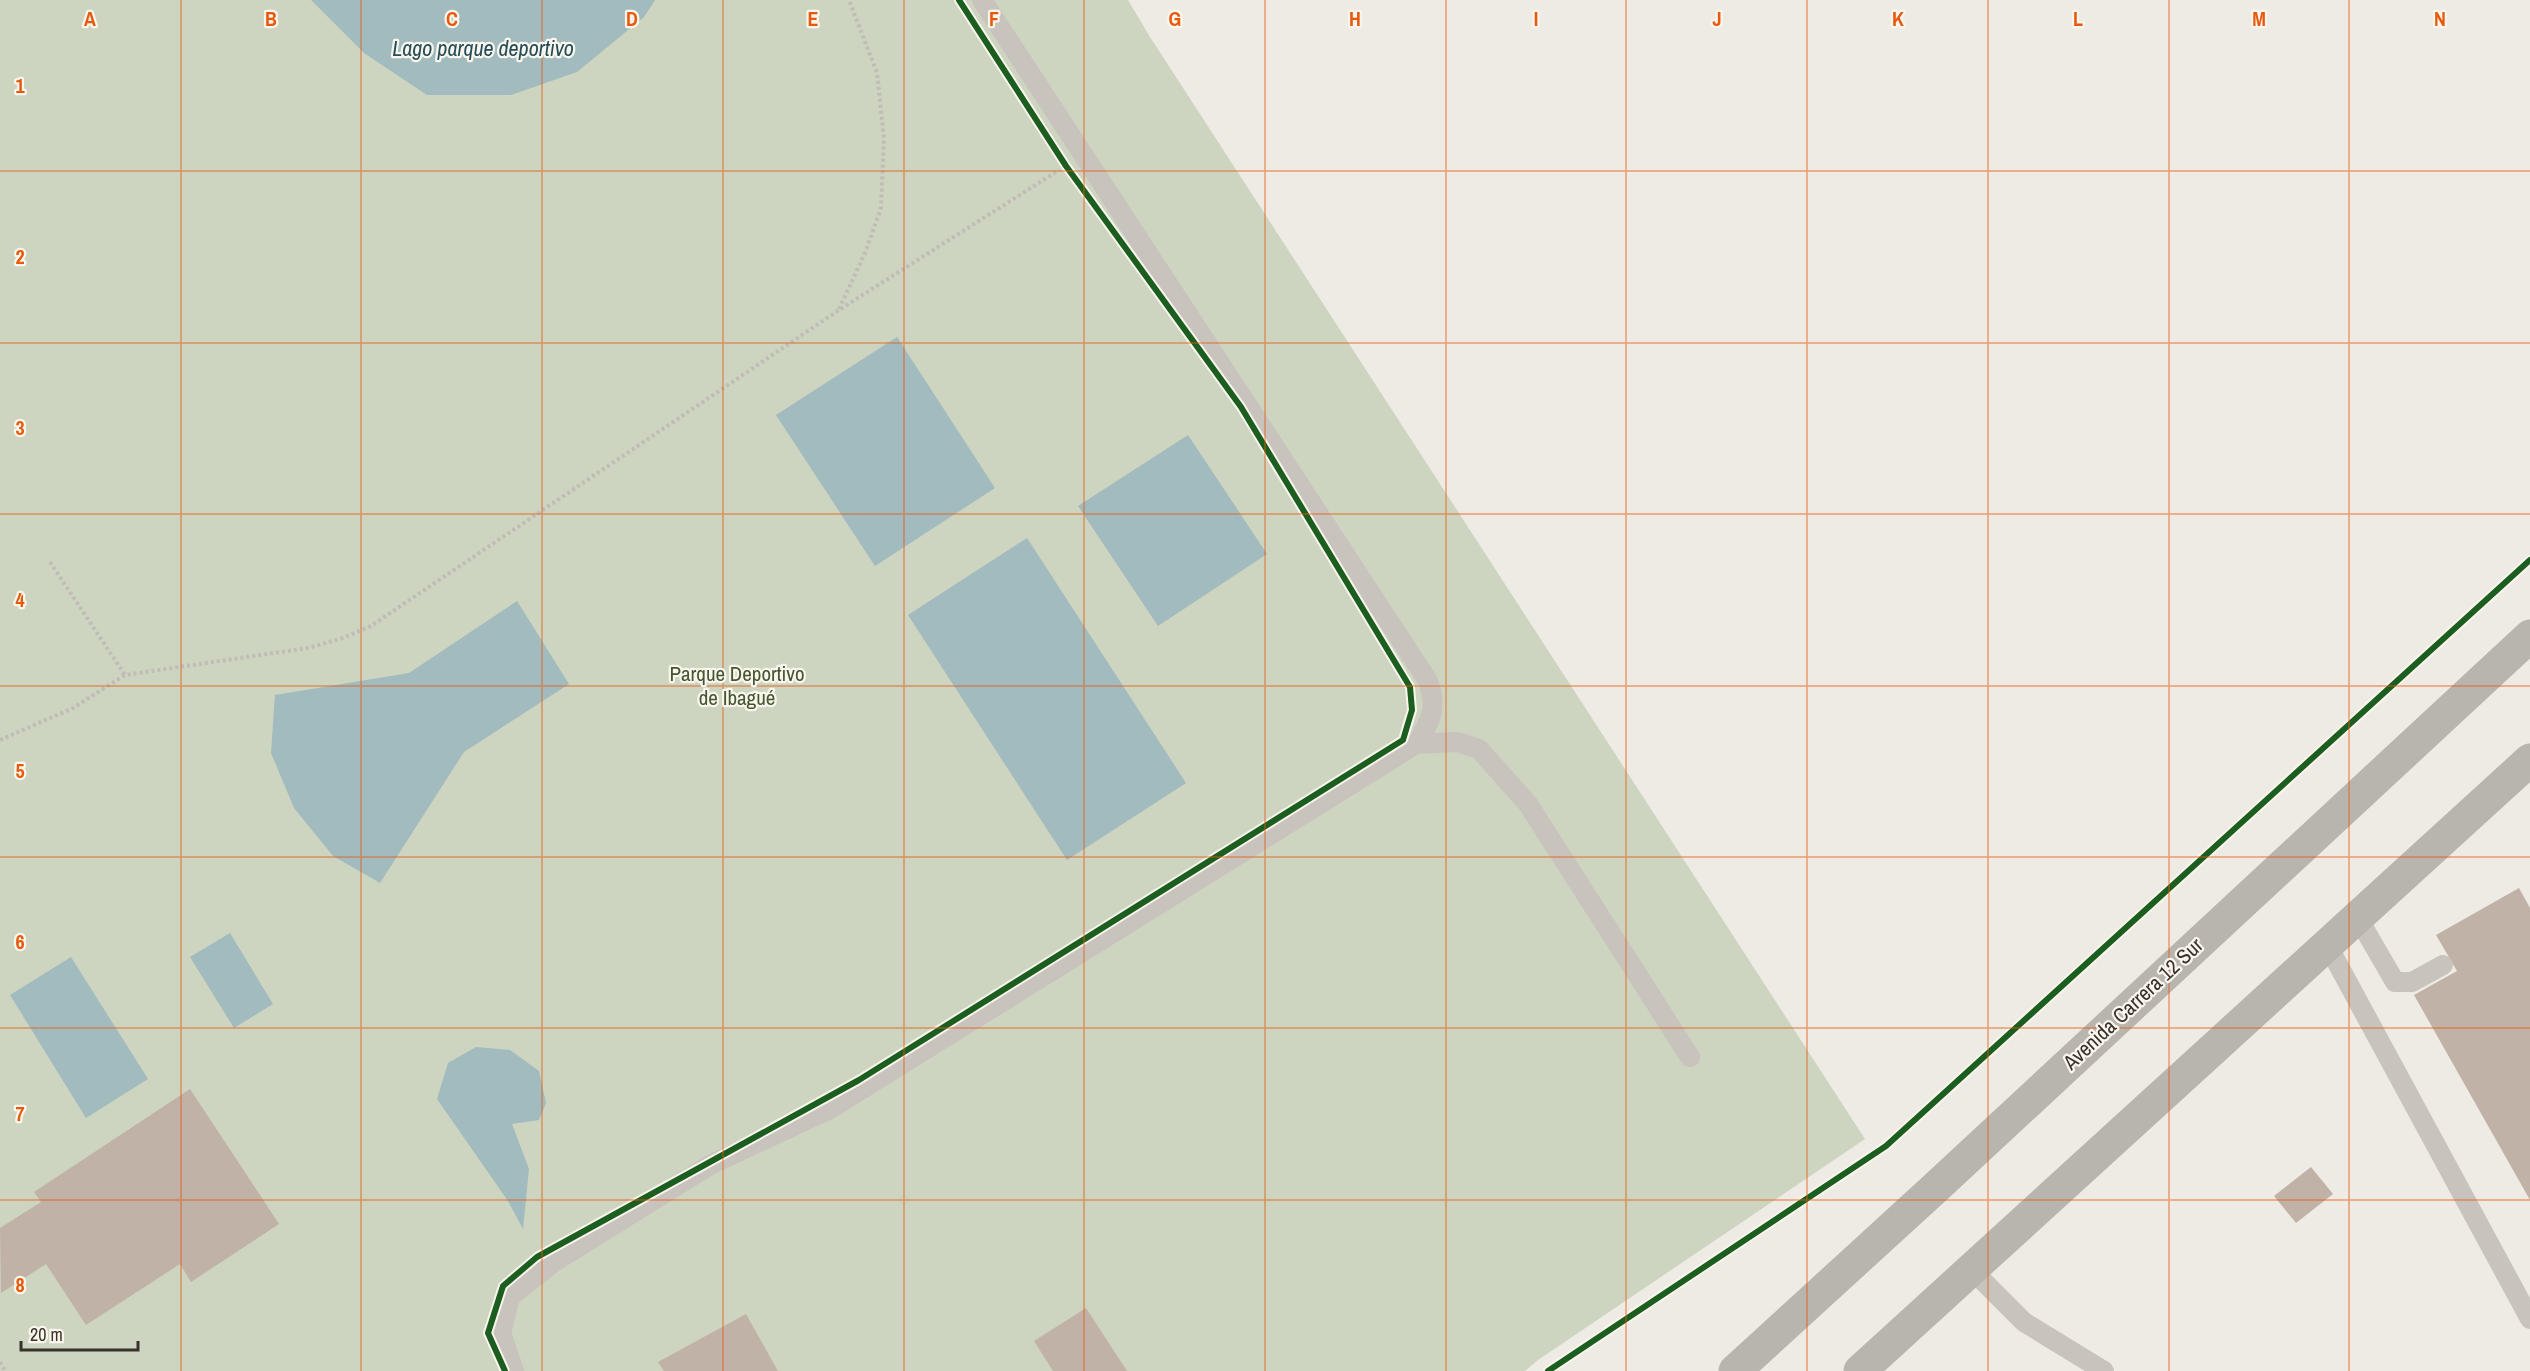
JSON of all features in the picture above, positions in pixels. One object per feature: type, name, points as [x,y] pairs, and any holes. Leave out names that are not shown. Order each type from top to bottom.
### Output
[{"type":"street","name":"Avenida Carrera 12 Sur","points":[[1735,1371],[2530,636]]},
{"type":"street","points":[[1860,1371],[2530,760]]},
{"type":"lane","points":[[982,0],[1428,681],[1433,695],[1433,713],[1416,744]]},
{"type":"lane","points":[[514,1371],[501,1333],[510,1297],[554,1262],[710,1165],[830,1109],[1416,744],[1457,742],[1479,749],[1528,804],[1690,1057]]},
{"type":"lane","points":[[2358,918],[2395,982],[2412,981],[2443,965]]},
{"type":"lane","points":[[2328,946],[2530,1319]]},
{"type":"lane","points":[[1972,1270],[2024,1322],[2104,1371]]},
{"type":"path","points":[[839,310],[865,253],[881,208],[884,139],[877,73],[849,0]]},
{"type":"path","points":[[0,740],[72,708],[125,675],[308,648],[344,638],[371,626],[839,310],[1083,155]]},
{"type":"path","points":[[50,562],[125,675]]},
{"type":"path","points":[[0,1362],[5,1371]]},
{"type":"green space","name":"Parque Deportivo de Ibagué","points":[[0,0],[1128,0],[1865,1139],[1525,1371],[0,1371]]},
{"type":"water","name":"Lago parque deportivo","points":[[311,0],[655,0],[644,17],[577,72],[511,95],[427,95],[364,53]]},
{"type":"water","points":[[897,337],[995,488],[875,566],[776,415]]},
{"type":"water","points":[[1188,435],[1267,554],[1158,626],[1078,506]]},
{"type":"water","points":[[1027,538],[1186,783],[1067,860],[908,615]]},
{"type":"water","points":[[517,601],[569,684],[464,752],[380,883],[333,856],[294,808],[271,753],[275,695],[409,673]]},
{"type":"water","points":[[230,933],[273,1004],[234,1028],[190,957]]},
{"type":"water","points":[[71,957],[148,1079],[86,1118],[10,995]]},
{"type":"water","points":[[476,1047],[510,1050],[539,1071],[546,1103],[539,1120],[512,1124],[529,1169],[523,1229],[508,1201],[437,1099],[448,1063]]},
{"type":"building","points":[[2519,888],[2530,908],[2530,1200],[2414,995],[2457,971],[2436,935]]},
{"type":"building","points":[[190,1089],[279,1224],[191,1282],[180,1264],[86,1325],[46,1264],[1,1293],[0,1228],[41,1202],[34,1192]]},
{"type":"building","points":[[2311,1167],[2333,1194],[2296,1223],[2274,1196]]},
{"type":"building","points":[[1086,1308],[1127,1371],[1053,1371],[1034,1341]]},
{"type":"building","points":[[746,1314],[778,1371],[664,1371],[658,1362]]},
{"type":"cycle path","points":[[505,1371],[488,1333],[503,1286],[537,1257],[859,1080],[1403,740],[1412,710],[1410,687],[1241,407],[1066,166],[959,0]]},
{"type":"cycle path","points":[[1548,1371],[1886,1146],[2530,560]]}]
